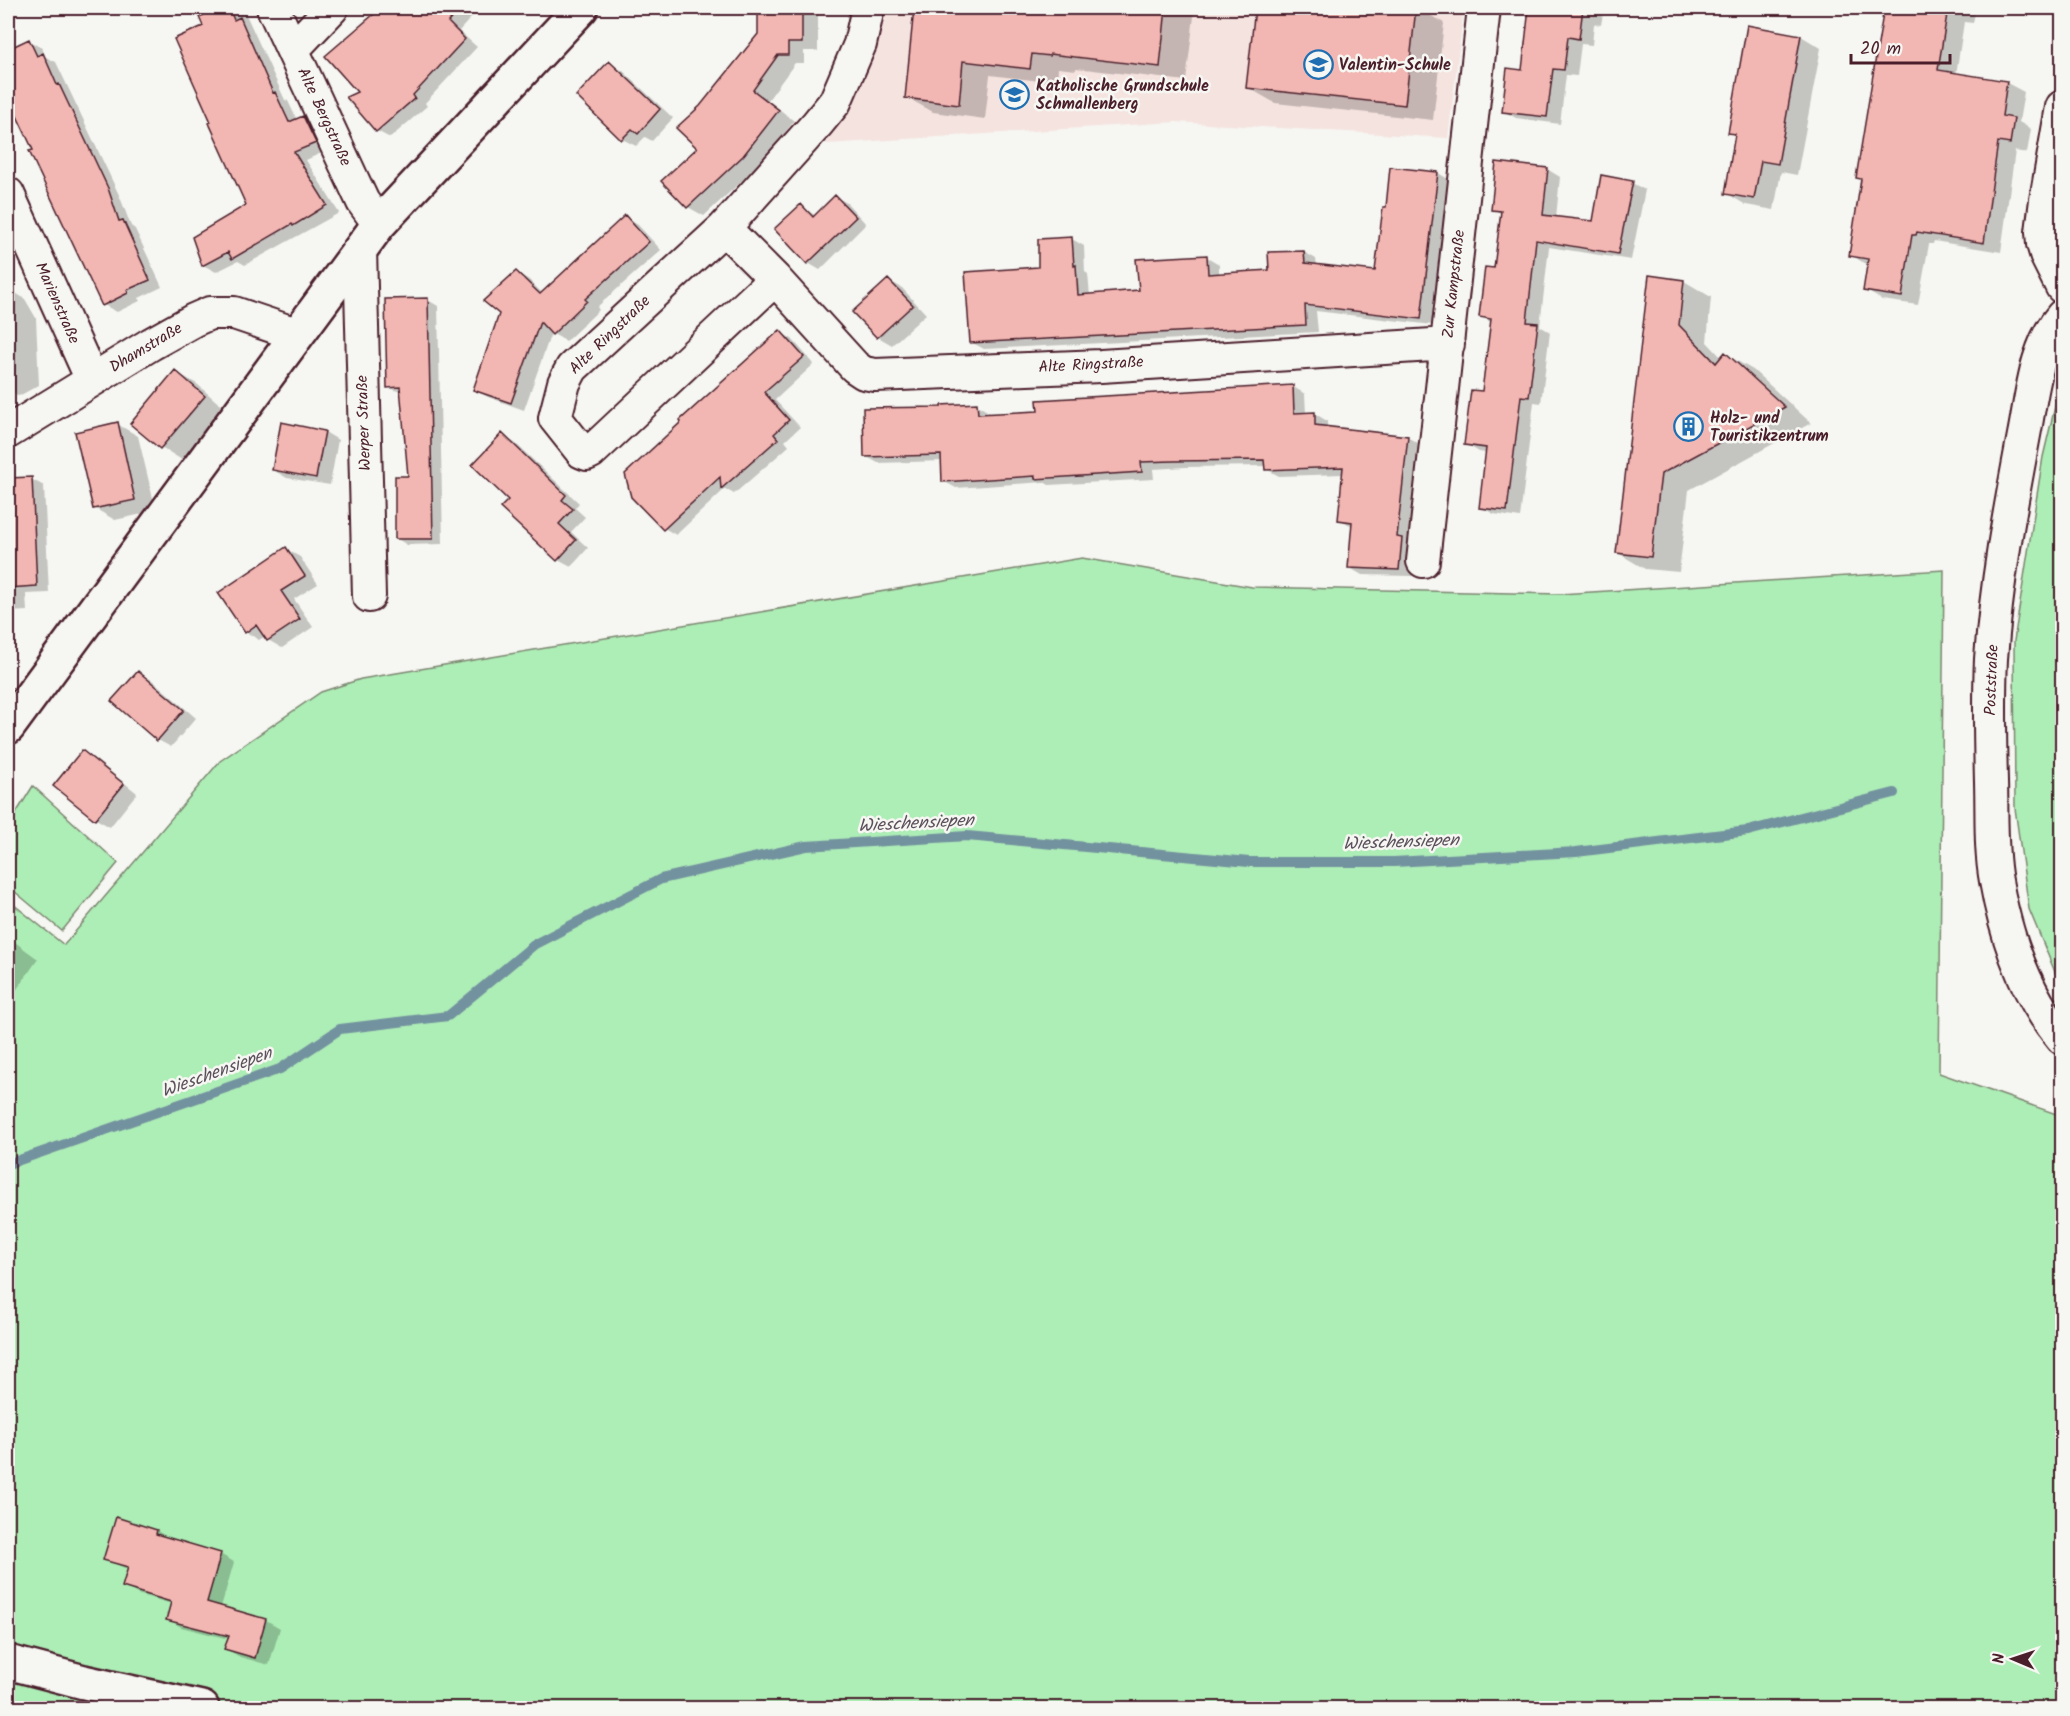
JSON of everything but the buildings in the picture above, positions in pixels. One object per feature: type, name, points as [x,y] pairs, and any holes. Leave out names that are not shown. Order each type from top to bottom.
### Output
[{"type":"main road","points":[[8,727],[369,237],[581,8]]},
{"type":"main road","points":[[8,1662],[84,1682],[202,1708]]},
{"type":"street","name":"Alte Bergstraße","points":[[273,8],[359,194],[369,237]]},
{"type":"street","points":[[292,49],[332,8]]},
{"type":"street","name":"Alte Ringstraße","points":[[775,279],[591,452],[587,454],[582,452],[555,418],[567,375],[572,368],[724,228],[835,102],[860,44],[868,8]]},
{"type":"street","name":"Zur Kampstraße","points":[[1423,561],[1484,8]]},
{"type":"street","points":[[2060,122],[2042,232],[2047,257],[2062,287]]},
{"type":"street","name":"Marienstraße","points":[[8,194],[92,380]]},
{"type":"street","name":"Alte Ringstraße","points":[[724,228],[775,279],[855,367],[864,373],[875,375],[1101,366],[1448,344]]},
{"type":"street","name":"Werper Straße","points":[[369,237],[369,596]]},
{"type":"street","name":"Dhamstraße","points":[[8,432],[92,380],[194,320],[210,313],[234,313],[296,334]]},
{"type":"street","name":"Poststraße","points":[[2062,316],[2042,351],[2006,530],[1991,660],[1990,753],[1996,878],[2002,911],[2022,972],[2034,997],[2062,1038]]},
{"type":"shaded area","points":[[882,8],[1464,8],[1448,138],[1176,122],[826,144],[867,68]]},
{"type":"green space","points":[[2062,377],[2062,989],[2029,909],[2015,808],[2014,641],[2043,457]]},
{"type":"green space","points":[[1082,558],[1252,587],[1560,594],[1944,570],[1939,1073],[2062,1116],[2062,1708],[8,1708],[8,900],[64,945],[220,761],[321,692],[361,679]]},
{"type":"green space","points":[[33,786],[118,863],[62,931],[8,886],[8,826]]},
{"type":"waterway","name":"Wieschensiepen","points":[[8,1164],[280,1069],[340,1029],[448,1016],[535,944],[661,879],[806,846],[967,836],[1249,862],[1394,862],[1576,852],[1748,831],[1894,793]]},
{"type":"place","name":"Valentin-Schule","points":[[1318,65]]},
{"type":"place","name":"Katholische Grundschule Schmallenberg","points":[[1015,95]]},
{"type":"place","name":"Holz- und Touristikzentrum","points":[[1689,427]]}]
